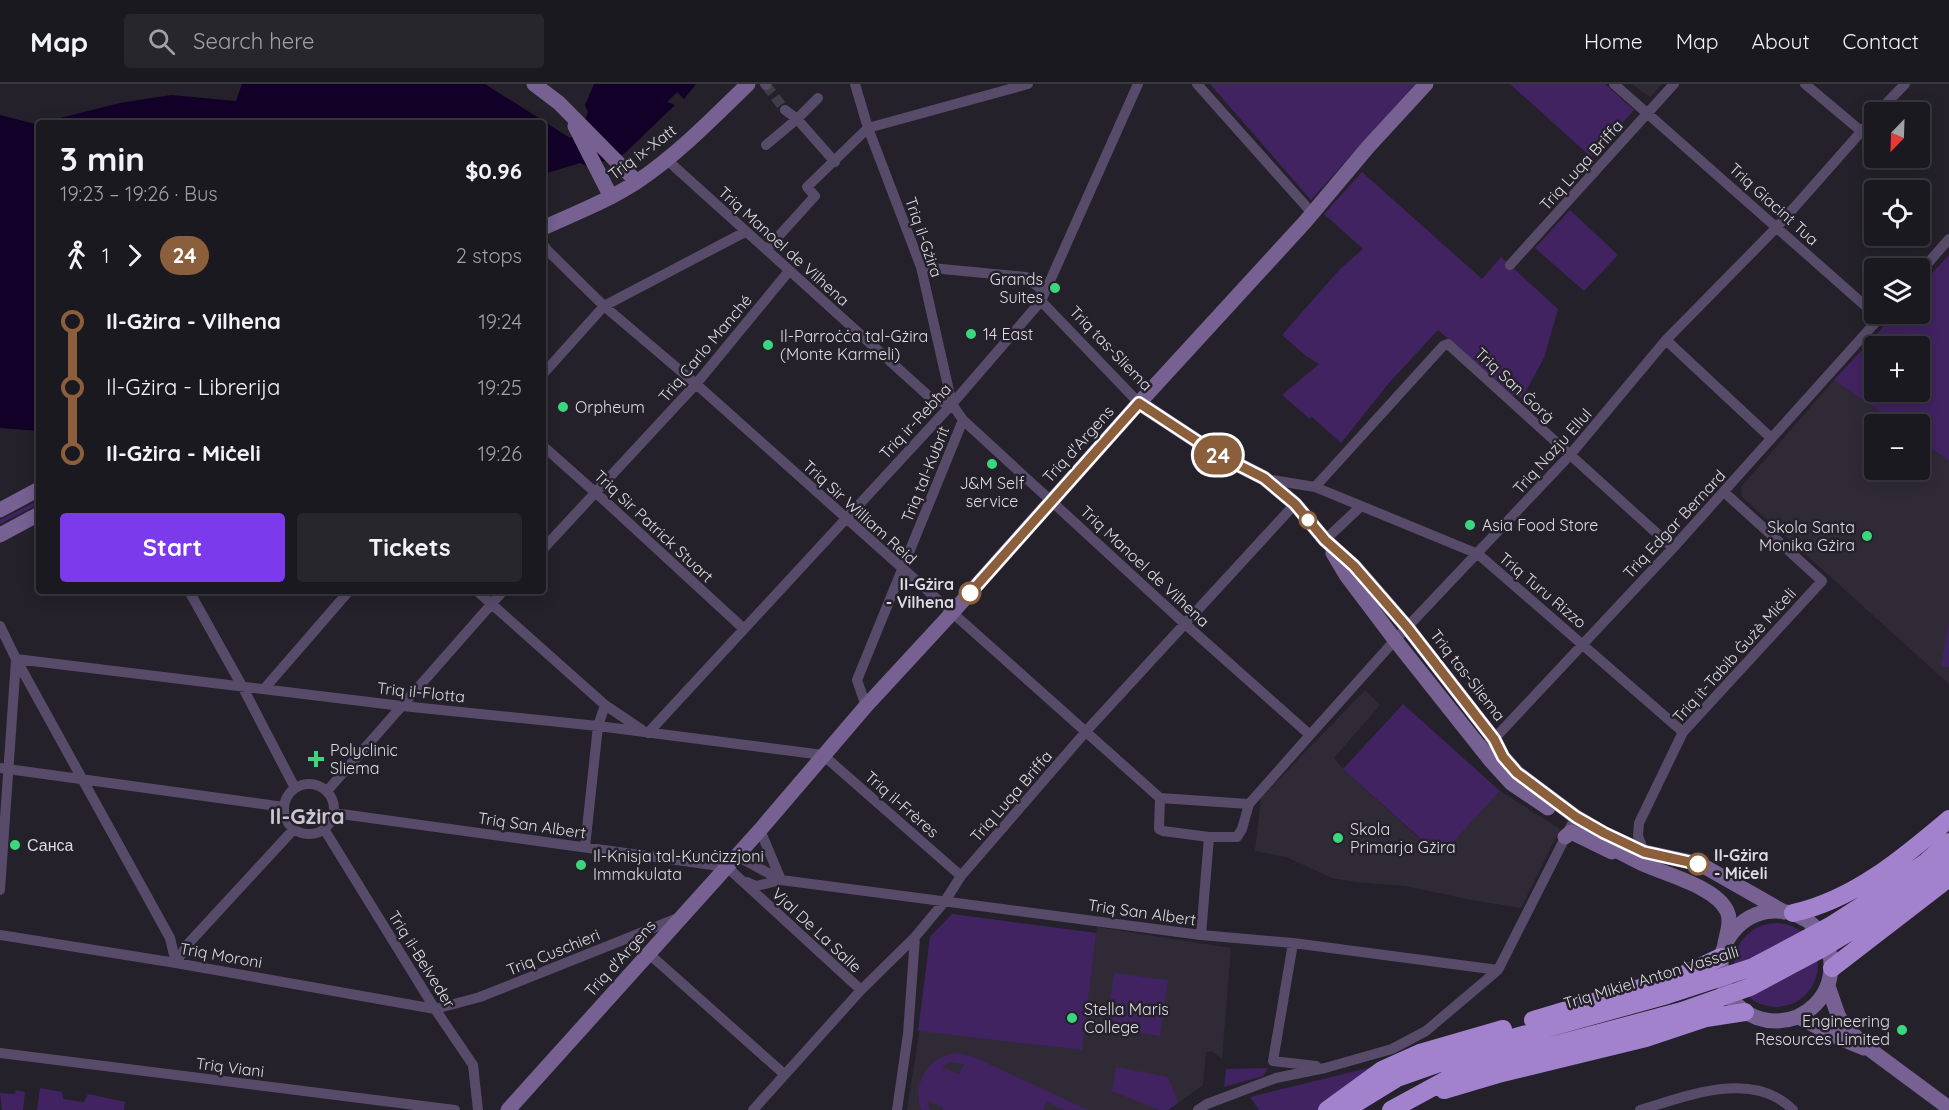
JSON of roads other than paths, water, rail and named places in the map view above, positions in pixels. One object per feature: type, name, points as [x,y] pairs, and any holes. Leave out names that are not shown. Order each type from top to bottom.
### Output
[{"type":"highway","points":[[1788,912],[1816,908],[1847,892],[1887,868],[1949,819]]},
{"type":"highway","name":"Triq Mikiel Anton Vassalli","points":[[1345,1110],[1397,1078],[1505,1040],[1628,1007],[1753,967],[1830,926],[1926,862],[1949,842]]},
{"type":"highway","points":[[1390,1110],[1468,1068],[1682,1011],[1750,987],[1821,949],[1893,906],[1949,861]]},
{"type":"highway","points":[[1832,968],[1949,878]]},
{"type":"highway","points":[[1327,1110],[1382,1070],[1420,1053],[1683,975],[1723,950]]},
{"type":"highway","points":[[1410,1100],[1498,1074],[1647,1038],[1706,1018],[1745,1012]]},
{"type":"main road","points":[[534,84],[559,103],[637,182]]},
{"type":"main road","name":"Triq ix-Xatt","points":[[546,227],[611,197],[637,182],[666,159],[748,84]]},
{"type":"main road","name":"Triq d'Argens","points":[[508,1110],[732,862],[866,706],[1426,84]]},
{"type":"main road","points":[[570,116],[611,197]]},
{"type":"main road","name":"Triq tas-Sliema","points":[[1139,403],[1215,453],[1264,478],[1295,504],[1325,540],[1354,566],[1407,627],[1494,739],[1503,757],[1517,773],[1576,817],[1643,858],[1701,888],[1726,909],[1730,920],[1723,950]]},
{"type":"main road","points":[[0,510],[36,491]]},
{"type":"main road","points":[[0,535],[36,516]]},
{"type":"main road","name":"Triq tas-Sliema","points":[[1325,540],[1346,575],[1481,749],[1511,783],[1569,830],[1643,858],[1700,864],[1788,912]]},
{"type":"main road","points":[[1788,912],[1813,925],[1827,944],[1832,968],[1828,986],[1817,1004],[1799,1017],[1770,1022],[1745,1012],[1730,997],[1721,978],[1723,950],[1738,925],[1758,914],[1788,912]]},
{"type":"main road","points":[[1828,986],[1840,1020],[1872,1051],[1949,1108]]},
{"type":"main road","points":[[1799,1017],[1835,1036],[1872,1051]]},
{"type":"street","name":"Triq il-Gżira","points":[[855,84],[868,128],[921,267],[952,404]]},
{"type":"street","points":[[767,249],[815,196],[807,187],[868,128],[1028,84]]},
{"type":"street","name":"Triq ir-Rebħa","points":[[648,734],[952,404],[1041,301],[1138,84]]},
{"type":"street","points":[[1197,84],[1312,213]]},
{"type":"street","name":"Triq Giacint Tua","points":[[1614,84],[1864,301]]},
{"type":"street","name":"Triq Luqa Briffa","points":[[1510,265],[1674,84]]},
{"type":"street","points":[[1805,84],[1861,131]]},
{"type":"street","points":[[1888,102],[1905,84]]},
{"type":"street","points":[[766,145],[818,98]]},
{"type":"street","points":[[785,110],[797,119],[835,162]]},
{"type":"street","name":"Triq Nazju Ellul","points":[[1249,804],[1395,640],[1570,455],[1666,340],[1777,227],[1864,128]]},
{"type":"street","name":"Triq Manoel de Vilhena","points":[[666,159],[933,400],[952,404],[963,420],[1310,735]]},
{"type":"street","points":[[546,371],[604,306],[745,232]]},
{"type":"street","points":[[1930,261],[1949,239]]},
{"type":"street","name":"Triq Sir William Reid","points":[[546,250],[604,306],[696,384],[951,614],[1160,798]]},
{"type":"street","name":"Triq tas-Sliema","points":[[921,267],[1026,277],[1041,289],[1041,301],[1139,403]]},
{"type":"street","name":"Triq Carlo Manché","points":[[546,546],[696,384],[789,271]]},
{"type":"street","name":"Triq Edgar Bernard","points":[[1481,749],[1494,739],[1673,548],[1874,324]]},
{"type":"street","points":[[1666,340],[1771,438]]},
{"type":"street","name":"Triq San Ġorġ","points":[[1315,487],[1443,346],[1448,344],[1673,548]]},
{"type":"street","name":"Triq tal-Kubrit","points":[[866,706],[857,680],[963,420]]},
{"type":"street","name":"Triq Sir Patrick Stuart","points":[[546,449],[744,630]]},
{"type":"street","name":"Triq Turu Rizzo","points":[[1264,478],[1315,487],[1478,554],[1683,732]]},
{"type":"street","name":"Triq it-Tabib Ġużè Miċeli","points":[[1643,858],[1638,837],[1639,823],[1683,732],[1822,581],[1724,492]]},
{"type":"street","name":"Triq Luqa Briffa","points":[[753,1110],[861,990],[915,937],[945,901],[961,876],[1086,732],[1295,504]]},
{"type":"street","points":[[1325,540],[1361,506]]},
{"type":"street","points":[[191,594],[295,788]]},
{"type":"street","points":[[264,688],[346,594]]},
{"type":"street","points":[[480,594],[605,705],[648,734]]},
{"type":"street","points":[[327,791],[500,594]]},
{"type":"street","points":[[0,626],[170,938],[176,963]]},
{"type":"street","points":[[0,890],[5,768],[16,659]]},
{"type":"street","name":"Triq il-Flotta","points":[[16,659],[402,706],[598,726],[824,755]]},
{"type":"street","points":[[585,847],[598,726],[605,705]]},
{"type":"street","name":"Triq il-Frères","points":[[824,755],[961,876]]},
{"type":"street","points":[[5,768],[284,807]]},
{"type":"street","points":[[303,784],[312,784],[327,791],[334,805],[334,813],[330,823],[324,829],[309,834],[294,829],[288,823],[284,807],[288,796],[295,788],[303,784]]},
{"type":"street","points":[[1160,798],[1249,804],[1242,829],[1237,837],[1209,837],[1159,829],[1160,798]]},
{"type":"street","name":"Triq San Albert","points":[[334,813],[585,847],[732,862],[781,880],[1498,970]]},
{"type":"street","points":[[176,963],[187,945],[294,829]]},
{"type":"street","name":"Triq il-Belveder","points":[[324,829],[435,1010],[473,1065],[478,1110]]},
{"type":"street","points":[[760,830],[781,880]]},
{"type":"street","points":[[1198,1110],[1207,1104],[1276,1078],[1325,1068],[1392,1049],[1426,1031],[1498,970],[1569,830]]},
{"type":"street","points":[[1201,934],[1209,837]]},
{"type":"street","name":"Vjal De La Salle","points":[[732,862],[739,878],[861,990]]},
{"type":"street","name":"Triq San Albert","points":[[739,878],[756,886],[781,880]]},
{"type":"street","name":"Triq Cuschieri","points":[[435,1010],[480,997],[681,917]]},
{"type":"street","name":"Triq Moroni","points":[[0,935],[176,963],[435,1010]]},
{"type":"street","points":[[897,1110],[908,1034],[915,937]]},
{"type":"street","points":[[1293,943],[1273,1060],[1325,1068]]},
{"type":"street","points":[[648,953],[784,1074]]},
{"type":"street","name":"Triq Viani","points":[[0,1053],[455,1110]]},
{"type":"street","points":[[1640,1110],[1703,1092],[1733,1089],[1758,1090],[1770,1094],[1793,1110]]},
{"type":"tunnel","points":[[766,85],[785,110]]},
{"type":"place","name":"Grands Suites","points":[[1055,288]]},
{"type":"place","name":"14 East","points":[[971,334]]},
{"type":"place","name":"Il-Parroċċa tal-Gżira (Monte Karmeli)","points":[[768,345]]},
{"type":"place","name":"Orpheum","points":[[563,407]]},
{"type":"place","name":"J&M Self service","points":[[992,464]]},
{"type":"place","name":"Asia Food Store","points":[[1470,525]]},
{"type":"place","name":"Skola Santa Monika Gżira","points":[[1867,536]]},
{"type":"place","name":"Il-Gżira - Vilhena","points":[[970,593]]},
{"type":"place","name":"Polyclinic Sliema","points":[[316,759]]},
{"type":"place","name":"Skola Primarja Gżira","points":[[1338,838]]},
{"type":"place","name":"Санса","points":[[15,845]]},
{"type":"place","name":"Il-Gżira - Miċeli","points":[[1698,864]]},
{"type":"place","name":"Il-Knisja tal-Kunċizzjoni Immakulata","points":[[581,865]]},
{"type":"place","name":"Stella Maris College","points":[[1072,1018]]},
{"type":"place","name":"Engineering Resources Limited","points":[[1902,1030]]},
{"type":"district","name":"Il-Gżira","points":[[307,816]]}]
